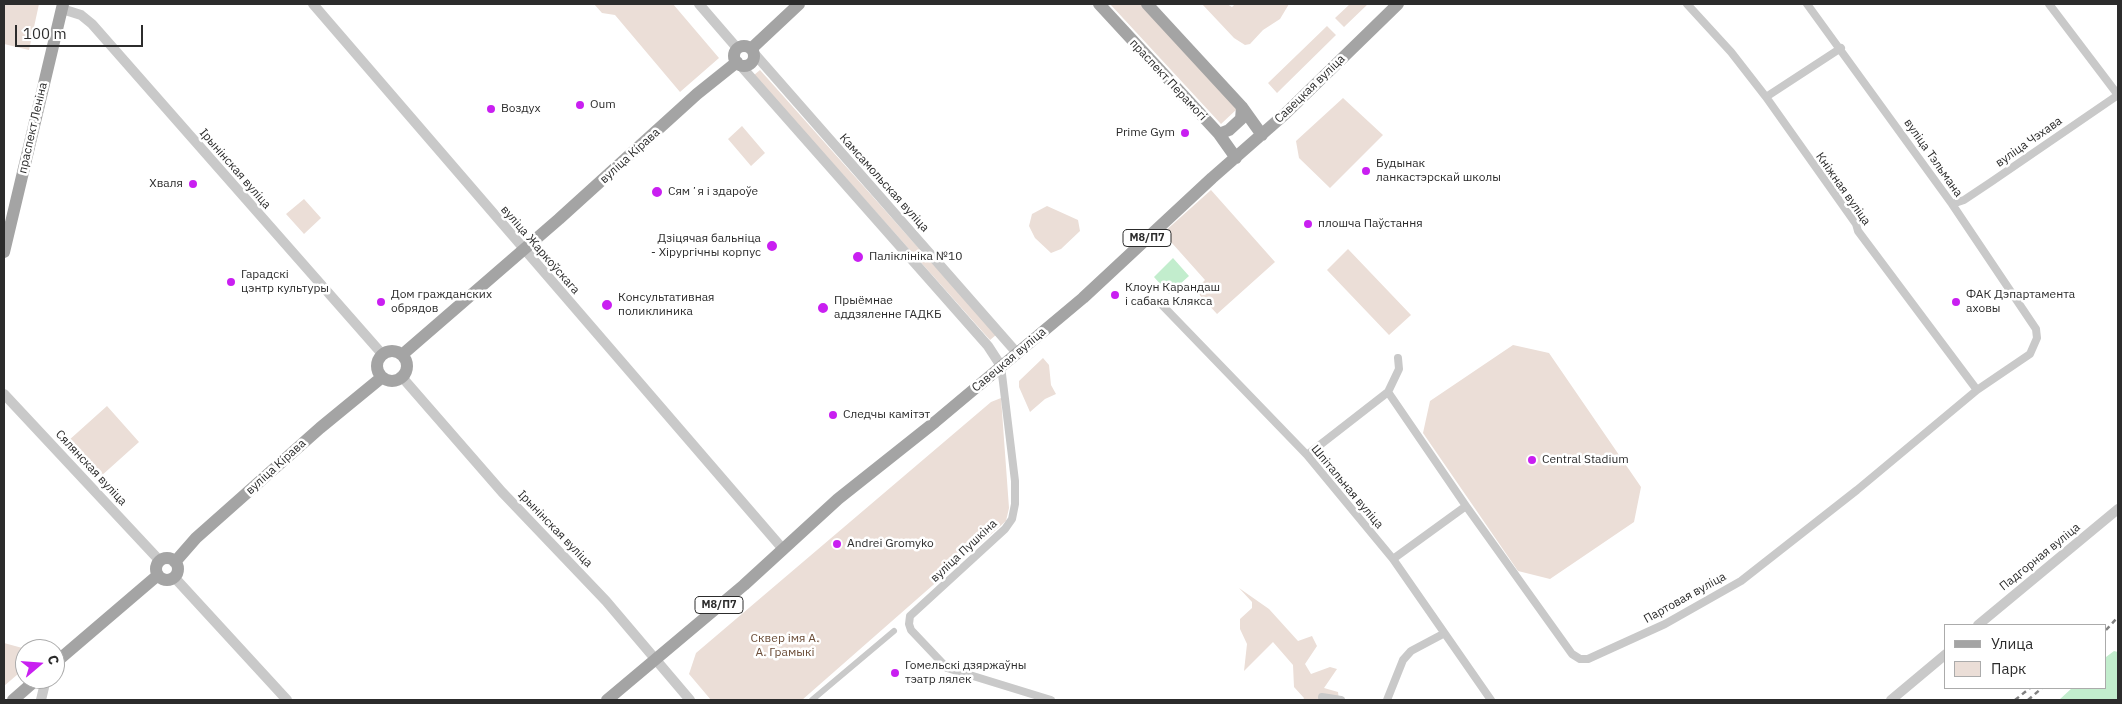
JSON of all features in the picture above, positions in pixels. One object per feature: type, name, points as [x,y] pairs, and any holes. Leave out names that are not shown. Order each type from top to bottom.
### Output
[{"type":"main road","points":[[752,51],[799,4]]},
{"type":"main road","name":"праспект Перамогі","points":[[1098,4],[1219,134],[1236,158]]},
{"type":"main road","points":[[1147,4],[1242,107],[1262,135]]},
{"type":"main road","name":"Савецкая вуліца","points":[[607,700],[654,658],[744,585],[782,548],[838,499],[1083,298],[1262,135],[1398,4]]},
{"type":"main road","name":"праспект Леніна","points":[[4,252],[63,6]]},
{"type":"main road","points":[[746,46],[752,51],[753,59],[749,64],[738,63],[734,54],[737,48],[746,46]]},
{"type":"main road","name":"вуліца Кірава","points":[[403,354],[570,210],[697,94],[738,63]]},
{"type":"main road","points":[[1219,134],[1229,130],[1241,119],[1242,107]]},
{"type":"main road","points":[[390,351],[398,351],[403,354],[407,363],[406,370],[401,376],[389,382],[381,378],[376,371],[376,362],[390,351]]},
{"type":"main road","name":"вуліца Кірава","points":[[175,562],[203,531],[320,428],[381,378]]},
{"type":"main road","points":[[169,558],[175,562],[178,571],[174,577],[168,580],[158,575],[156,570],[160,561],[169,558]]},
{"type":"main road","points":[[65,655],[158,575]]},
{"type":"main road","points":[[13,700],[26,689]]},
{"type":"street","name":"вуліца Жаркоўскага","points":[[313,4],[782,548]]},
{"type":"street","points":[[699,4],[737,48]]},
{"type":"street","name":"Кніжная вуліца","points":[[1687,4],[1730,52],[1766,97],[1856,224],[1858,231],[1977,390]]},
{"type":"street","name":"вуліца Тэльмана","points":[[1807,4],[1841,48],[1952,204],[2036,329]]},
{"type":"street","points":[[2049,4],[2118,95]]},
{"type":"street","name":"Ірынінская вуліца","points":[[63,6],[81,15],[92,24],[383,355]]},
{"type":"street","points":[[1766,97],[1841,48]]},
{"type":"street","name":"Камсамольская вуліца","points":[[752,51],[1017,353]]},
{"type":"street","points":[[738,63],[988,346],[1001,366]]},
{"type":"street","name":"вуліца Чэхава","points":[[1952,204],[1984,186],[2118,95]]},
{"type":"street","points":[[848,188],[861,176]]},
{"type":"street","name":"Шпітальная вуліца","points":[[1163,306],[1307,455],[1392,560],[1491,700]]},
{"type":"street","name":"Партовая вуліца","points":[[1388,392],[1466,506],[1572,654],[1580,659],[1588,659],[1665,624],[1741,581],[1857,490],[1977,390],[2030,354],[2037,338],[2036,329]]},
{"type":"street","points":[[988,346],[1001,334]]},
{"type":"street","name":"вуліца Пушкіна","points":[[1004,388],[1007,370],[1017,353]]},
{"type":"street","points":[[1307,455],[1388,392],[1399,370],[1398,358]]},
{"type":"street","name":"вуліца Пушкіна","points":[[1001,366],[1015,482],[1015,504],[1012,519],[1005,529],[910,616],[909,624],[911,630],[947,668],[1051,700]]},
{"type":"street","name":"Ірынінская вуліца","points":[[401,376],[502,492],[606,601],[690,700]]},
{"type":"street","name":"Сялянская вуліца","points":[[4,394],[160,561]]},
{"type":"street","points":[[1392,560],[1466,506]]},
{"type":"street","name":"Падгорная вуліца","points":[[1979,624],[2118,509]]},
{"type":"street","points":[[174,577],[288,700]]},
{"type":"street","points":[[812,700],[894,631]]},
{"type":"street","points":[[1387,700],[1403,660],[1411,652],[1443,634]]},
{"type":"street","points":[[1891,700],[1944,656]]},
{"type":"street","points":[[1322,697],[1341,700]]},
{"type":"green space","points":[[4,4],[39,4],[29,50],[4,44]]},
{"type":"green space","points":[[594,4],[673,4],[719,58],[680,92],[615,15],[602,13]]},
{"type":"green space","points":[[1110,4],[1141,4],[1237,109],[1221,124]]},
{"type":"green space","points":[[1202,4],[1227,4],[1232,7],[1235,4],[1289,4],[1280,19],[1263,30],[1250,44],[1245,45],[1234,38]]},
{"type":"green space","points":[[1350,4],[1368,4],[1344,27],[1335,18]]},
{"type":"green space","points":[[1327,26],[1336,35],[1277,93],[1268,83]]},
{"type":"green space","points":[[760,70],[996,335],[990,340],[754,75]]},
{"type":"green space","points":[[1343,98],[1383,135],[1330,188],[1299,158],[1296,141]]},
{"type":"green space","points":[[742,126],[765,153],[751,166],[728,139]]},
{"type":"green space","points":[[1211,190],[1275,262],[1217,314],[1195,290],[1205,280],[1163,233]]},
{"type":"green space","points":[[304,199],[321,218],[304,234],[286,214]]},
{"type":"green space","points":[[1047,206],[1078,220],[1080,231],[1061,249],[1051,253],[1035,238],[1029,226],[1032,214]]},
{"type":"green space","points":[[1348,249],[1411,315],[1389,335],[1327,270]]},
{"type":"green space","name":"Central Stadium","points":[[1513,345],[1549,353],[1641,487],[1634,522],[1550,579],[1518,571],[1423,433],[1430,401]]},
{"type":"green space","points":[[1043,358],[1049,365],[1051,385],[1056,394],[1045,399],[1030,412],[1019,387],[1019,381]]},
{"type":"green space","name":"Сквер імя А. А. Грамыкі","points":[[1001,398],[1009,508],[1006,521],[802,700],[711,700],[689,674],[696,653],[991,402]]},
{"type":"green space","points":[[107,406],[139,442],[100,477],[68,441]]},
{"type":"green space","points":[[1239,588],[1269,609],[1298,641],[1312,636],[1317,646],[1305,664],[1311,674],[1330,667],[1337,669],[1324,688],[1338,692],[1339,700],[1303,700],[1304,698],[1294,687],[1293,665],[1273,642],[1244,671],[1247,644],[1240,629],[1240,619],[1252,608],[1252,602]]},
{"type":"green space","points":[[4,643],[15,646],[15,677],[4,686]]},
{"type":"shaded area","points":[[1173,258],[1189,276],[1169,294],[1154,277]]},
{"type":"shaded area","points":[[2114,651],[2118,652],[2118,700],[2059,700],[2071,689],[2107,689],[2107,656]]},
{"type":"railway","points":[[2107,629],[2118,617]]},
{"type":"railway","points":[[2015,700],[2029,689]]},
{"type":"railway","points":[[2028,700],[2041,689]]},
{"type":"place","name":"Oum","points":[[580,105]]},
{"type":"place","name":"Воздух","points":[[491,109]]},
{"type":"place","name":"Prime Gym","points":[[1185,133]]},
{"type":"place","name":"Будынак ланкастэрскай школы","points":[[1366,171]]},
{"type":"place","name":"Хваля","points":[[193,184]]},
{"type":"place","name":"Сямʼя і здароўе","points":[[657,192]]},
{"type":"place","name":"плошча Паўстання","points":[[1308,224]]},
{"type":"place","name":"Дзіцячая бальніца - Хірургічны корпус","points":[[772,246]]},
{"type":"place","name":"Паліклініка №10","points":[[858,257]]},
{"type":"place","name":"Гарадскі цэнтр культуры","points":[[231,282]]},
{"type":"place","name":"Клоун Карандаш і сабака Клякса","points":[[1115,295]]},
{"type":"place","name":"Дом гражданских обрядов","points":[[381,302]]},
{"type":"place","name":"ФАК Дэпартамента аховы","points":[[1956,302]]},
{"type":"place","name":"Консультативная поликлиника","points":[[607,305]]},
{"type":"place","name":"Прыёмнае аддзяленне ГАДКБ","points":[[823,308]]},
{"type":"place","name":"Следчы камітэт","points":[[833,415]]},
{"type":"place","name":"Central Stadium","points":[[1532,460]]},
{"type":"place","name":"Andrei Gromyko","points":[[837,544]]},
{"type":"place","name":"Гомельскі дзяржаўны тэатр лялек","points":[[895,673]]}]
